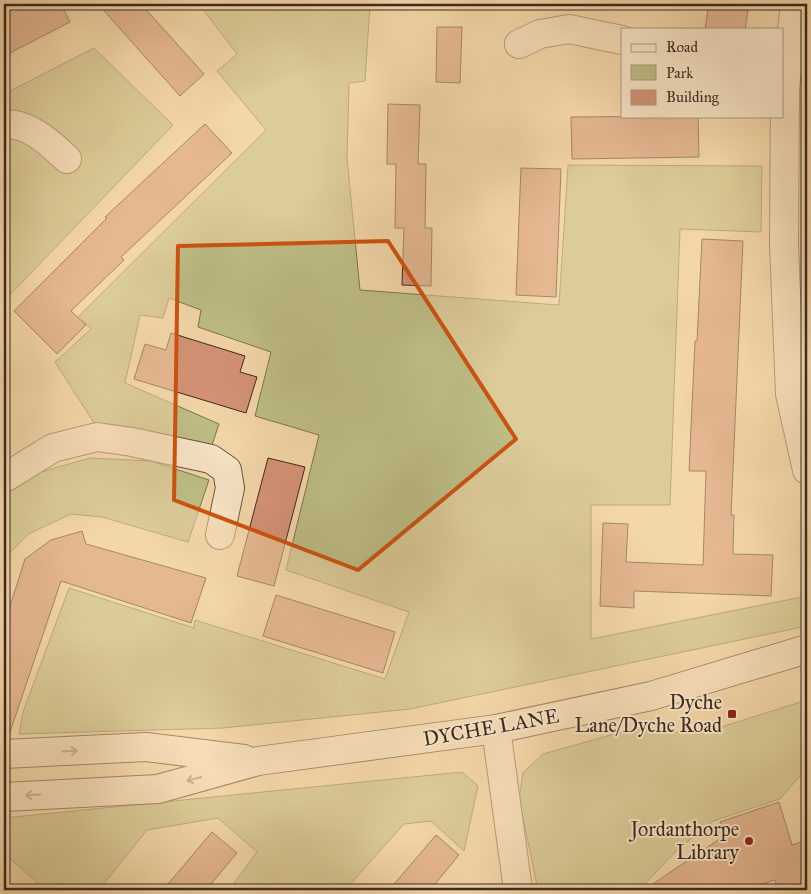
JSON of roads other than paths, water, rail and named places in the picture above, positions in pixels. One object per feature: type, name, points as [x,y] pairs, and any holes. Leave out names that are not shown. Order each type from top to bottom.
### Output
[{"type":"street","points":[[795,4],[784,87],[784,244],[790,394],[807,470]]},
{"type":"street","points":[[519,44],[540,34],[569,29],[621,40]]},
{"type":"street","points":[[4,124],[15,124],[44,138],[67,159]]},
{"type":"street","points":[[4,478],[53,448],[97,437],[132,442],[211,459],[227,470],[230,488],[220,535]]},
{"type":"street","name":"DYCHE LANE","points":[[4,797],[158,789],[258,761],[496,729],[651,696],[807,649]]},
{"type":"street","points":[[496,729],[518,890]]},
{"type":"street","name":"DYCHE LANE","points":[[4,754],[146,747],[258,761]]},
{"type":"place","name":"Dyche Lane/Dyche Road","points":[[732,714]]},
{"type":"place","name":"Jordanthorpe Library","points":[[749,841]]}]
